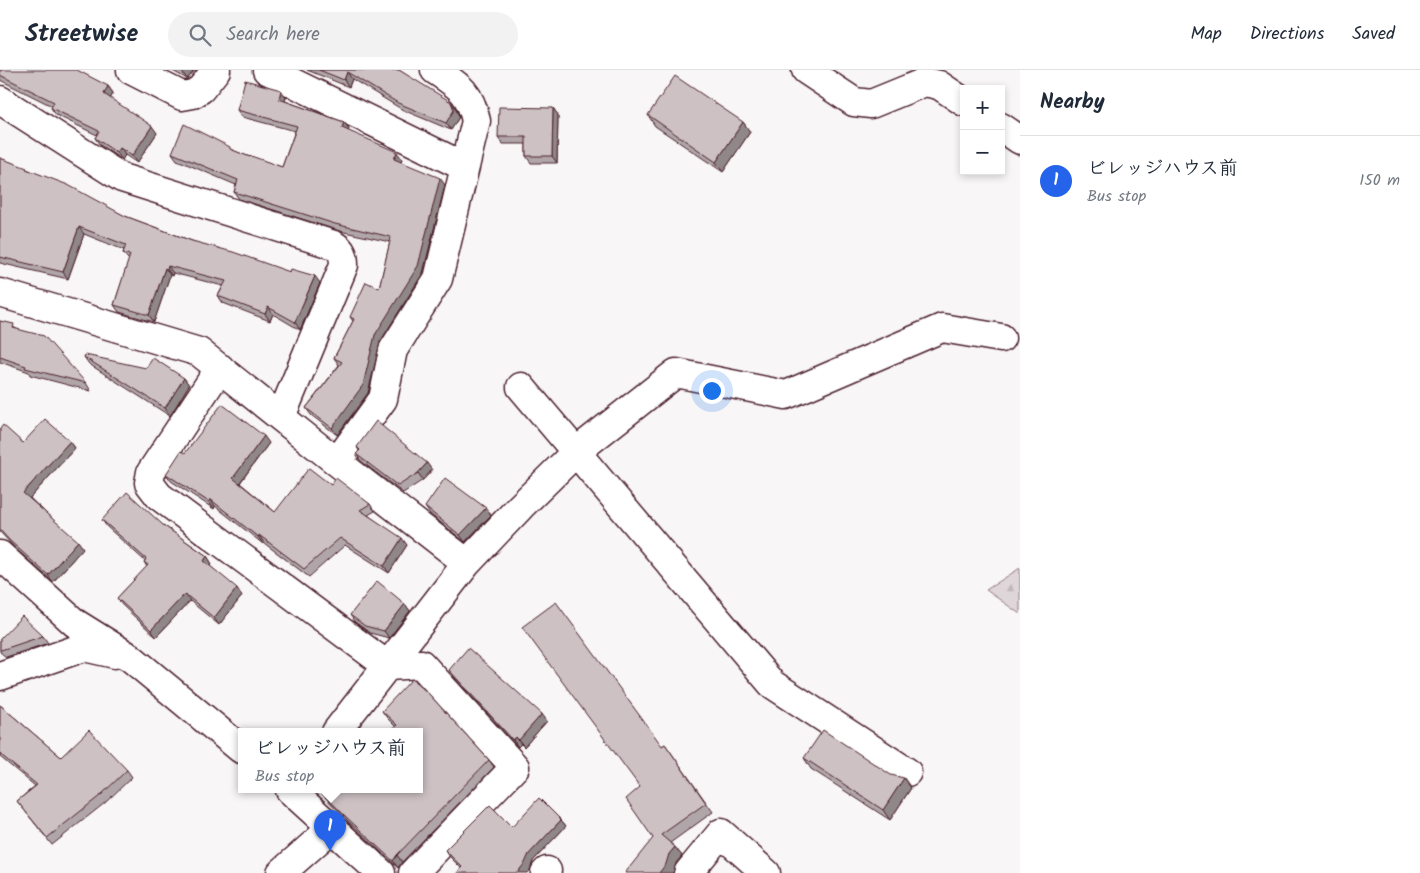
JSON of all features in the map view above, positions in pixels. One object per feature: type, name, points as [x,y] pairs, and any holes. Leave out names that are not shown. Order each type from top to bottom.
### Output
[{"type":"street","points":[[131,70],[182,96],[193,94],[201,89],[216,70]]},
{"type":"street","points":[[268,70],[465,167]]},
{"type":"street","points":[[337,462],[383,399],[393,350],[438,279],[476,122],[473,106],[460,87],[436,70]]},
{"type":"street","points":[[806,70],[854,102],[870,104],[925,82],[939,85],[960,99]]},
{"type":"street","points":[[0,100],[122,178],[334,245],[341,249],[344,265],[281,418]]},
{"type":"street","points":[[1005,130],[1020,140]]},
{"type":"street","points":[[0,293],[199,352],[467,563]]},
{"type":"street","points":[[339,728],[467,563],[521,506],[577,452],[676,373],[786,395],[942,328],[1001,338]]},
{"type":"street","points":[[220,368],[151,472],[149,483],[159,496],[388,666],[421,664],[515,768],[413,873]]},
{"type":"street","points":[[521,386],[772,684],[907,772]]},
{"type":"street","points":[[0,555],[75,623],[132,658],[238,747]]},
{"type":"street","points":[[0,676],[84,647],[132,658]]},
{"type":"street","points":[[296,793],[381,873]]},
{"type":"street","points":[[281,873],[332,828]]},
{"type":"street","points":[[688,873],[721,834],[766,873]]},
{"type":"green space","points":[[1020,568],[1020,614],[986,590]]},
{"type":"building","points":[[0,70],[77,70],[108,86],[104,94],[152,126],[132,156],[120,148],[117,153],[95,138],[99,131],[51,108],[54,102],[0,75]]},
{"type":"building","points":[[319,70],[399,70],[451,102],[454,110],[446,123],[398,103],[347,72],[344,80]]},
{"type":"building","points":[[675,76],[743,122],[716,162],[648,115]]},
{"type":"building","points":[[245,80],[281,90],[279,99],[344,122],[342,128],[397,152],[394,159],[440,178],[418,266],[375,335],[363,385],[332,428],[306,408],[342,362],[334,358],[354,319],[350,317],[366,282],[379,288],[391,237],[335,224],[234,192],[238,180],[172,153],[184,124],[230,147],[230,149],[282,167],[297,126],[237,110]]},
{"type":"building","points":[[499,107],[553,108],[552,156],[526,156],[526,137],[498,137]]},
{"type":"building","points":[[0,158],[68,185],[125,216],[192,241],[233,252],[290,272],[291,269],[315,276],[295,322],[268,307],[265,314],[218,296],[226,281],[168,266],[167,269],[165,268],[149,315],[114,305],[130,255],[123,253],[126,245],[79,227],[63,272],[0,257]]},
{"type":"building","points":[[0,321],[14,324],[13,328],[44,336],[86,383],[25,368],[26,366],[0,357]]},
{"type":"building","points":[[85,355],[146,368],[153,358],[184,378],[165,408],[84,357]]},
{"type":"building","points":[[222,404],[264,436],[233,478],[275,512],[309,468],[331,485],[336,478],[370,504],[360,510],[402,538],[384,566],[340,538],[304,569],[259,535],[258,537],[210,499],[209,502],[166,474],[181,451],[185,453]]},
{"type":"building","points":[[45,419],[70,441],[23,493],[78,541],[48,575],[0,530],[0,429],[3,425],[23,443]]},
{"type":"building","points":[[376,421],[427,463],[418,473],[398,486],[356,454],[360,450],[357,447]]},
{"type":"building","points":[[445,478],[486,508],[460,535],[425,507]]},
{"type":"building","points":[[127,492],[163,525],[207,556],[204,561],[237,588],[214,618],[185,594],[151,630],[117,598],[148,565],[144,562],[146,559],[102,520]]},
{"type":"building","points":[[377,581],[405,604],[384,631],[365,626],[350,615]]},
{"type":"building","points":[[556,602],[662,746],[665,744],[706,803],[661,835],[675,847],[659,873],[625,873],[653,838],[626,799],[640,787],[522,627]]},
{"type":"building","points":[[22,616],[43,636],[0,650],[0,639]]},
{"type":"building","points":[[468,648],[542,714],[519,740],[516,737],[513,740],[449,670]]},
{"type":"building","points":[[412,679],[428,693],[489,760],[393,861],[323,793],[423,793],[423,728],[394,728],[397,725],[382,711]]},
{"type":"building","points":[[0,705],[61,757],[89,730],[127,770],[101,795],[47,838],[17,801],[37,785],[0,754]]},
{"type":"building","points":[[823,730],[891,775],[904,778],[883,810],[804,758]]},
{"type":"building","points":[[539,798],[561,820],[529,854],[517,873],[457,873],[462,867],[445,850],[490,805],[512,827]]},
{"type":"place","name":"ビレッジハウス前","points":[[330,851]]}]
